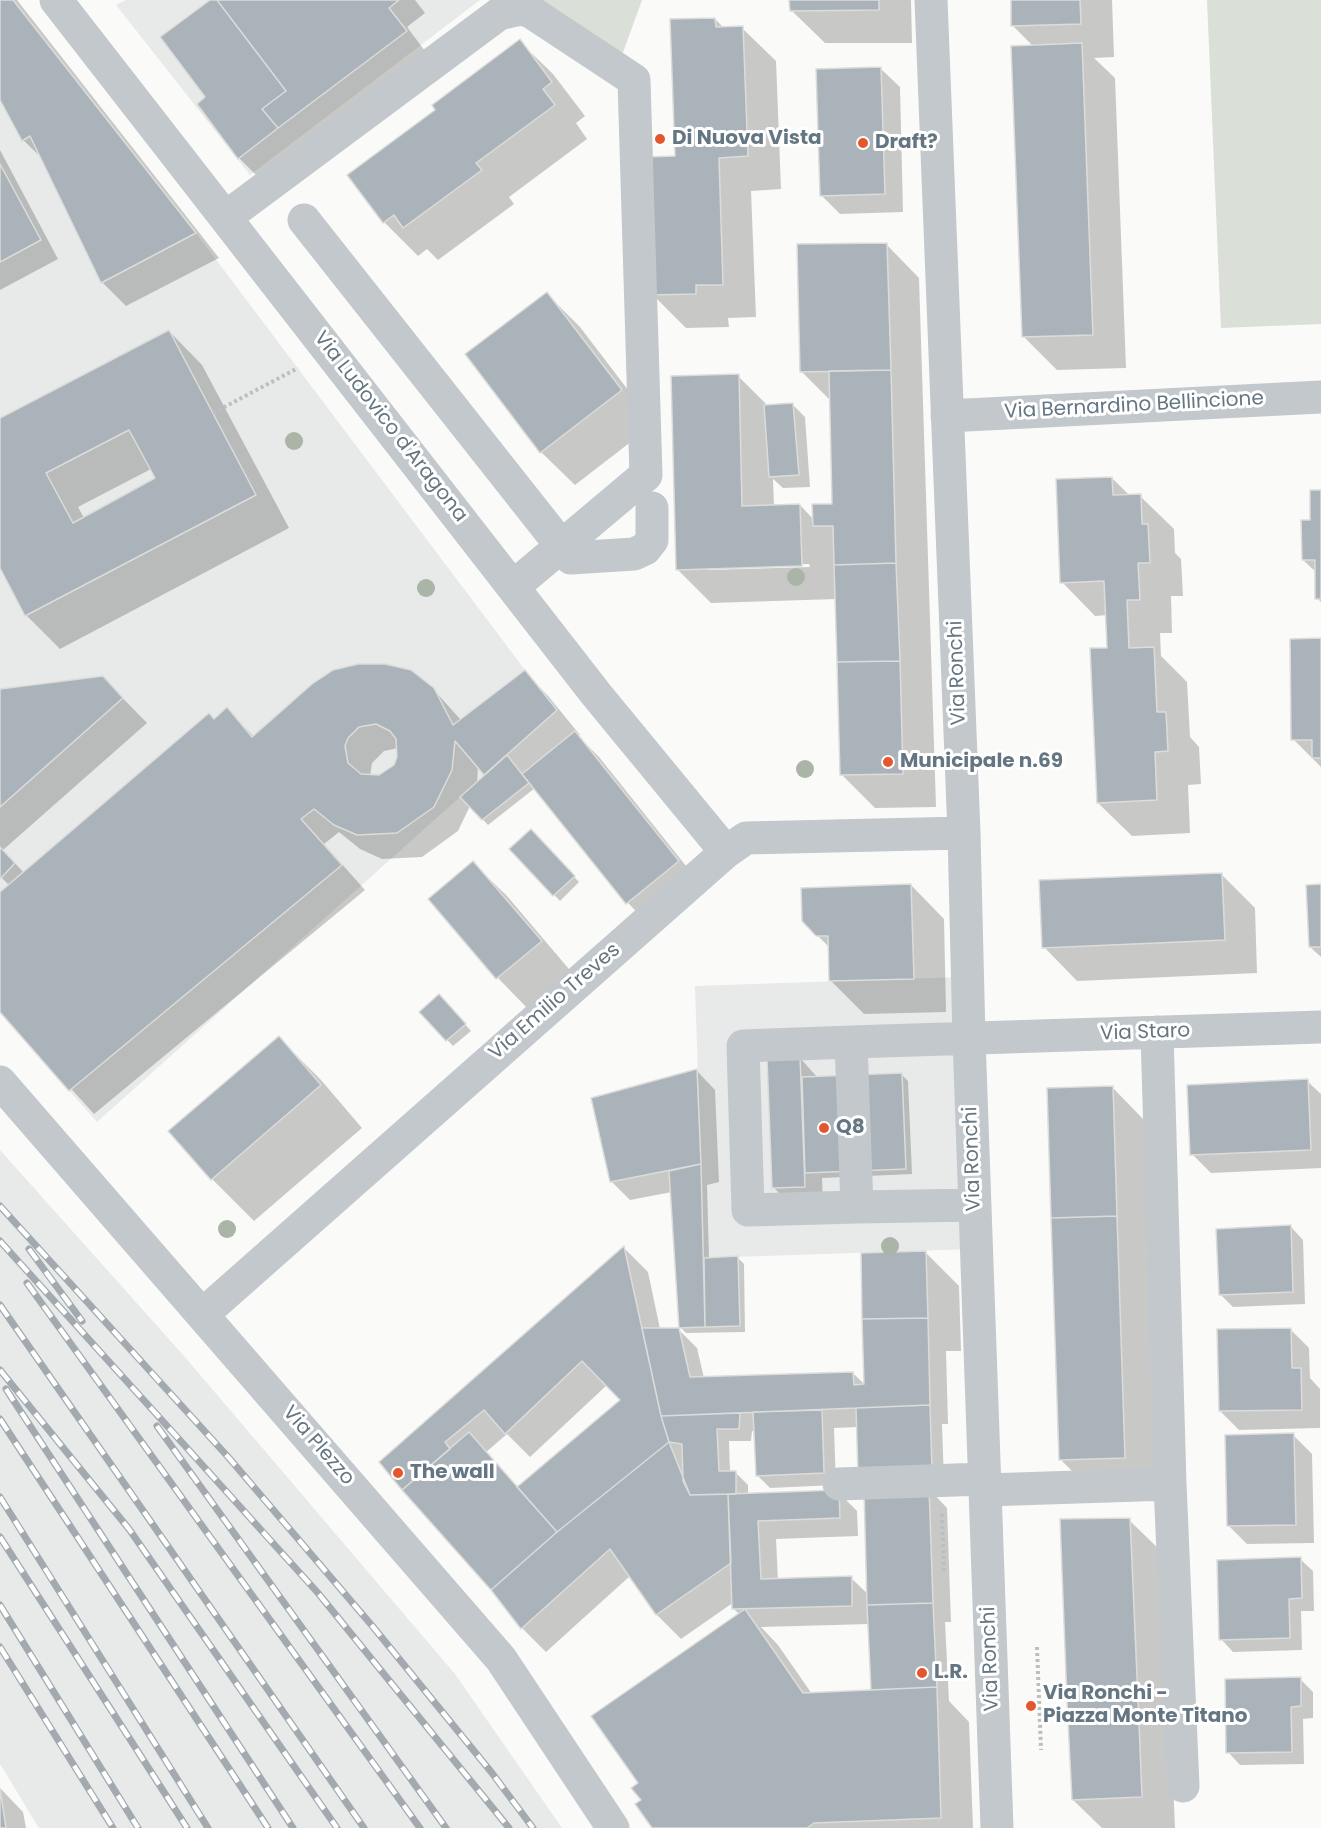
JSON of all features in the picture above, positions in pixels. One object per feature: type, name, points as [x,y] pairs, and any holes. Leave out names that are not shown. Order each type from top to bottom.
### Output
[{"type":"street","name":"Via Ludovico d'Aragona","points":[[56,0],[596,694],[726,852]]},
{"type":"street","name":"Via Ronchi","points":[[932,0],[964,833],[997,1828]]},
{"type":"street","points":[[226,217],[499,14],[521,9],[531,12],[634,80],[646,475],[514,586]]},
{"type":"street","points":[[304,220],[571,558],[634,554],[645,549],[652,540],[652,508]]},
{"type":"street","name":"Via Bernardino Bellincione","points":[[947,416],[1321,397]]},
{"type":"street","name":"Via Emilio Treves","points":[[203,1314],[726,852],[746,838],[964,833]]},
{"type":"street","name":"Via Staro","points":[[857,1207],[748,1210],[743,1046],[1321,1027]]},
{"type":"street","points":[[1158,1032],[1170,1484],[1183,1786]]},
{"type":"street","points":[[851,1042],[857,1207],[975,1205]]},
{"type":"street","name":"Via Plezzo","points":[[0,1082],[501,1659],[613,1828]]},
{"type":"street","points":[[839,1484],[941,1481],[985,1485],[1170,1484]]},
{"type":"path","points":[[213,413],[301,367]]},
{"type":"path","points":[[941,1481],[944,1574]]},
{"type":"path","points":[[1037,1647],[1041,1750]]},
{"type":"shaded area","points":[[0,0],[13,0],[196,233],[525,670],[507,755],[97,1122],[0,1012]]},
{"type":"shaded area","points":[[126,0],[480,0],[250,175],[116,5]]},
{"type":"shaded area","points":[[537,0],[642,0],[622,55]]},
{"type":"shaded area","points":[[1207,0],[1321,0],[1321,324],[1221,328]]},
{"type":"shaded area","points":[[959,977],[972,1249],[704,1258],[695,986]]},
{"type":"shaded area","points":[[0,1150],[184,1356],[455,1674],[562,1828],[39,1828],[0,1764]]},
{"type":"building","points":[[0,0],[13,0],[196,233],[101,283],[30,136],[22,141],[0,100]]},
{"type":"building","points":[[210,0],[217,0],[286,91],[262,109],[278,128],[238,159],[197,104],[205,97],[160,37]]},
{"type":"building","points":[[217,0],[399,0],[389,8],[407,31],[278,128],[262,109],[286,91]]},
{"type":"building","points":[[789,0],[879,0],[879,10],[790,11]]},
{"type":"building","points":[[1011,0],[1080,0],[1081,24],[1011,26]]},
{"type":"building","points":[[715,18],[716,27],[743,26],[748,156],[719,158],[723,285],[696,285],[696,294],[651,295],[646,157],[675,156],[670,19]]},
{"type":"building","points":[[520,39],[552,82],[543,89],[555,105],[476,163],[482,170],[403,228],[394,215],[383,223],[347,175],[435,110],[432,105]]},
{"type":"building","points":[[1082,43],[1093,335],[1022,337],[1011,46]]},
{"type":"building","points":[[881,67],[885,194],[820,196],[816,69]]},
{"type":"building","points":[[0,164],[41,240],[0,262]]},
{"type":"building","points":[[887,243],[891,370],[800,372],[797,244]]},
{"type":"building","points":[[547,292],[622,390],[540,453],[465,354]]},
{"type":"building","points":[[169,330],[256,495],[25,616],[0,568],[0,418]],"holes":[[[129,430],[155,478],[73,523],[46,473]]]},
{"type":"building","points":[[891,370],[896,563],[834,565],[833,526],[813,526],[812,504],[832,504],[829,371]]},
{"type":"building","points":[[739,374],[742,506],[800,504],[802,566],[676,570],[671,376]]},
{"type":"building","points":[[793,403],[799,475],[769,477],[764,405]]},
{"type":"building","points":[[1112,477],[1113,495],[1141,494],[1142,524],[1148,524],[1150,563],[1138,563],[1140,600],[1127,600],[1129,648],[1154,647],[1157,712],[1166,712],[1168,751],[1155,752],[1157,800],[1097,803],[1090,648],[1107,648],[1104,581],[1060,583],[1056,479]]},
{"type":"building","points":[[1310,490],[1321,490],[1321,599],[1315,599],[1315,560],[1302,560],[1301,520],[1310,520]]},
{"type":"building","points":[[896,563],[900,661],[837,662],[834,565]]},
{"type":"building","points":[[1321,638],[1321,758],[1312,758],[1312,740],[1291,740],[1290,639]]},
{"type":"building","points":[[900,661],[903,774],[840,775],[837,662]]},
{"type":"building","points":[[358,664],[385,664],[411,670],[434,688],[453,725],[525,670],[557,710],[484,775],[455,741],[452,770],[434,807],[397,833],[357,835],[334,825],[314,809],[301,819],[342,865],[69,1091],[0,1012],[0,892],[209,713],[214,719],[227,707],[252,737],[312,684],[333,670]],"holes":[[[376,724],[390,731],[396,739],[397,757],[394,765],[379,775],[361,774],[348,763],[345,746],[348,738],[359,727]]]},
{"type":"building","points":[[103,676],[123,698],[0,807],[0,689]]},
{"type":"building","points":[[575,731],[679,861],[626,904],[522,774]]},
{"type":"building","points":[[507,755],[529,783],[482,820],[460,797]]},
{"type":"building","points":[[531,829],[575,876],[553,896],[509,849]]},
{"type":"building","points":[[0,847],[15,863],[0,879]]},
{"type":"building","points":[[473,861],[542,941],[496,979],[428,899]]},
{"type":"building","points":[[1222,873],[1225,940],[1042,948],[1039,880]]},
{"type":"building","points":[[911,884],[914,979],[829,981],[828,936],[816,936],[802,921],[801,888]]},
{"type":"building","points":[[1321,884],[1321,947],[1309,947],[1306,885]]},
{"type":"building","points":[[439,994],[466,1024],[446,1041],[419,1012]]},
{"type":"building","points":[[279,1036],[321,1085],[211,1180],[168,1131]]},
{"type":"building","points":[[800,1056],[805,1187],[772,1188],[767,1058]]},
{"type":"building","points":[[697,1069],[701,1164],[610,1182],[591,1098]]},
{"type":"building","points":[[902,1073],[906,1169],[805,1173],[802,1077]]},
{"type":"building","points":[[1308,1079],[1311,1150],[1190,1155],[1187,1085]]},
{"type":"building","points":[[1113,1086],[1117,1216],[1051,1218],[1047,1088]]},
{"type":"building","points":[[701,1164],[705,1327],[679,1328],[669,1171]]},
{"type":"building","points":[[1117,1216],[1125,1458],[1059,1460],[1051,1218]]},
{"type":"building","points":[[1291,1225],[1293,1292],[1219,1295],[1216,1229]]},
{"type":"building","points":[[624,1246],[661,1416],[669,1442],[557,1532],[517,1487],[620,1400],[582,1361],[505,1434],[484,1410],[445,1442],[450,1449],[402,1490],[379,1462]]},
{"type":"building","points":[[926,1251],[928,1318],[862,1319],[861,1253]]},
{"type":"building","points":[[738,1256],[740,1326],[705,1327],[704,1258]]},
{"type":"building","points":[[928,1318],[930,1405],[661,1416],[642,1328],[679,1328],[690,1377],[853,1372],[854,1385],[864,1384],[862,1319]]},
{"type":"building","points":[[1291,1328],[1292,1368],[1301,1368],[1302,1410],[1219,1411],[1217,1329]]},
{"type":"building","points":[[930,1405],[932,1472],[858,1474],[856,1408]]},
{"type":"building","points":[[822,1410],[824,1473],[756,1476],[753,1412]]},
{"type":"building","points":[[740,1413],[739,1429],[717,1429],[719,1471],[736,1471],[736,1494],[690,1495],[683,1481],[682,1444],[669,1442],[661,1416]]},
{"type":"building","points":[[469,1432],[557,1532],[491,1590],[402,1490]]},
{"type":"building","points":[[1294,1433],[1296,1525],[1227,1526],[1225,1435]]},
{"type":"building","points":[[669,1442],[690,1495],[728,1494],[731,1563],[656,1615],[610,1549],[521,1629],[491,1590],[557,1532]]},
{"type":"building","points":[[929,1487],[933,1603],[867,1605],[864,1490]]},
{"type":"building","points":[[839,1490],[840,1518],[758,1521],[761,1579],[852,1576],[852,1606],[732,1609],[728,1494]]},
{"type":"building","points":[[1130,1518],[1138,1699],[1067,1701],[1060,1519]]},
{"type":"building","points":[[1301,1557],[1302,1598],[1289,1599],[1290,1638],[1219,1640],[1217,1560]]},
{"type":"building","points":[[933,1603],[937,1687],[871,1690],[867,1605]]},
{"type":"building","points":[[745,1609],[803,1693],[937,1687],[941,1818],[814,1823],[807,1828],[652,1828],[635,1804],[641,1800],[631,1788],[638,1783],[591,1716]]},
{"type":"building","points":[[1301,1677],[1301,1706],[1291,1707],[1292,1752],[1226,1753],[1225,1679]]},
{"type":"building","points":[[1138,1699],[1142,1797],[1072,1800],[1067,1701]]},
{"type":"building","points":[[0,1789],[6,1828],[0,1828]]},
{"type":"railway","points":[[0,1206],[229,1458],[374,1628],[492,1773],[533,1828]]},
{"type":"railway","points":[[0,1241],[318,1593],[509,1828]]},
{"type":"railway","points":[[29,1249],[82,1321]]},
{"type":"railway","points":[[27,1283],[420,1828]]},
{"type":"railway","points":[[0,1305],[364,1828]]},
{"type":"railway","points":[[0,1370],[129,1529],[337,1828]]},
{"type":"railway","points":[[6,1389],[293,1828]]},
{"type":"railway","points":[[0,1419],[268,1828]]},
{"type":"railway","points":[[157,1426],[446,1828]]},
{"type":"railway","points":[[0,1497],[208,1828]]},
{"type":"railway","points":[[0,1537],[187,1828]]},
{"type":"railway","points":[[0,1605],[138,1828]]},
{"type":"railway","points":[[0,1647],[113,1828]]},
{"type":"place","name":"Di Nuova Vista","points":[[660,139]]},
{"type":"place","name":"Draft?","points":[[863,143]]},
{"type":"place","name":"Municipale n.69","points":[[888,762]]},
{"type":"place","name":"Q8","points":[[824,1128]]},
{"type":"place","name":"The wall","points":[[398,1473]]},
{"type":"place","name":"L.R.","points":[[922,1673]]},
{"type":"place","name":"Via Ronchi - Piazza Monte Titano","points":[[1031,1706]]}]
